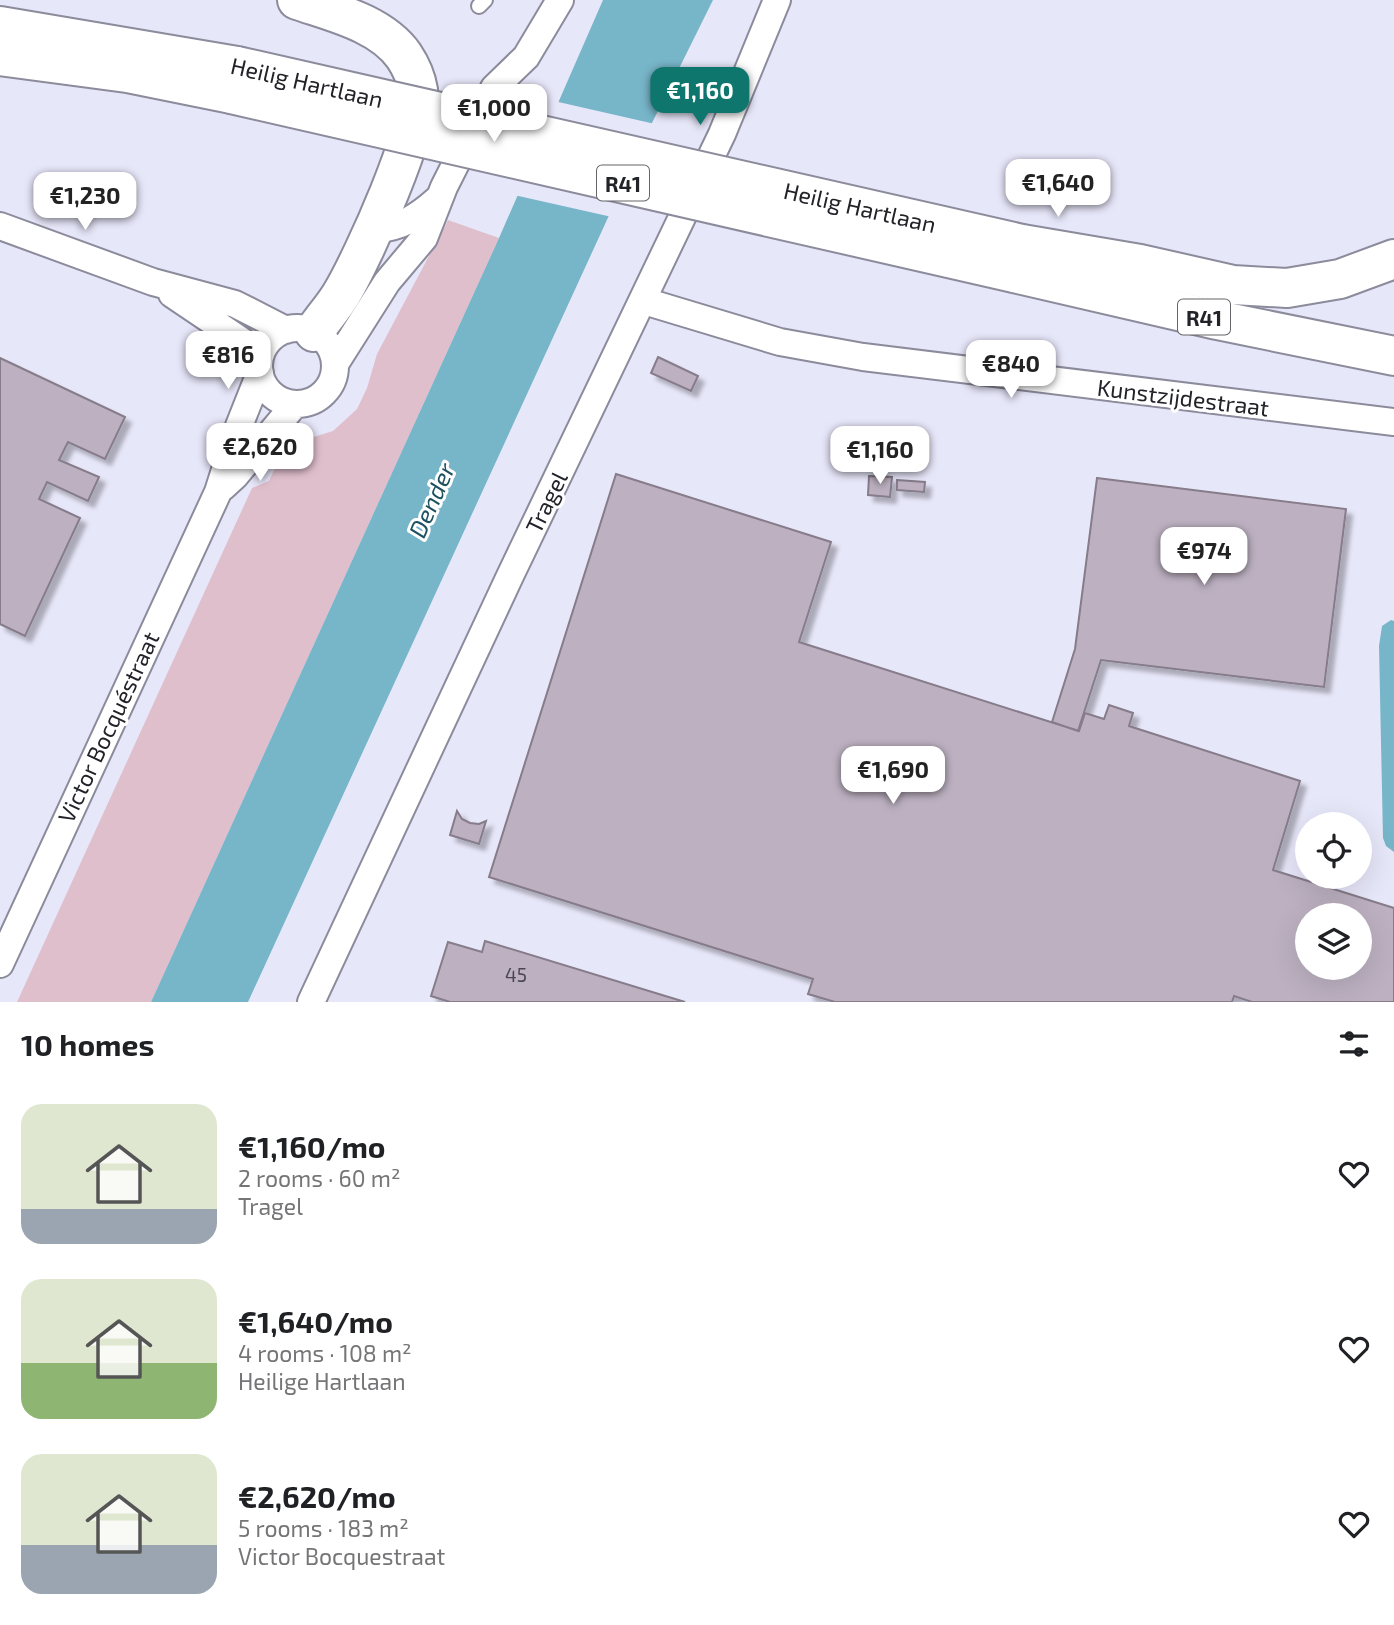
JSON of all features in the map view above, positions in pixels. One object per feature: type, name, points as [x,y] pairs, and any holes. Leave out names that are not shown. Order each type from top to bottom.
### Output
[{"type":"main road","points":[[297,0],[342,15],[379,33],[401,52],[413,74],[418,91],[415,123],[373,230],[341,295],[300,331]]},
{"type":"main road","name":"Heilig Hartlaan","points":[[0,26],[1018,258]]},
{"type":"main road","name":"Heilig Hartlaan","points":[[0,56],[127,73],[234,80]]},
{"type":"main road","points":[[1018,258],[1085,254],[1233,285],[1287,288],[1340,279],[1394,259]]},
{"type":"main road","name":"R41","points":[[1018,258],[1086,267],[1235,302],[1394,334]]},
{"type":"main road","name":"R41","points":[[1018,258],[1217,320],[1394,356]]},
{"type":"street","points":[[153,282],[261,363],[271,394],[282,401],[295,404],[306,403],[324,393],[331,384],[335,364],[387,282],[424,238],[439,198],[494,88],[526,57],[560,0]]},
{"type":"street","name":"Tragel","points":[[311,1002],[510,576],[723,134],[777,0]]},
{"type":"street","points":[[373,230],[384,230],[416,218],[439,198]]},
{"type":"street","points":[[0,226],[153,282],[235,304],[326,341],[333,353],[335,364]]},
{"type":"street","name":"Kunstzijdestraat","points":[[644,301],[780,342],[863,357],[1394,422]]},
{"type":"street","points":[[218,492],[267,343],[275,335],[300,331]]},
{"type":"street","points":[[218,492],[235,476],[295,404]]},
{"type":"street","name":"Victor Bocquéstraat","points":[[0,964],[218,492]]},
{"type":"shaded area","points":[[448,220],[499,238],[151,1002],[17,1002],[252,488],[269,481],[280,457],[291,444],[333,431],[357,409],[367,388],[377,354]]},
{"type":"water","name":"Dender","points":[[603,0],[713,0],[645,137],[248,1002],[151,1002],[499,238]]},
{"type":"water","points":[[1394,621],[1394,852],[1386,846],[1383,838],[1379,646],[1382,626]]},
{"type":"pier","points":[[554,101],[655,124],[612,217],[514,195]]},
{"type":"building","points":[[658,357],[698,376],[691,391],[651,373]]},
{"type":"building","points":[[0,358],[125,417],[105,459],[68,442],[59,460],[99,477],[88,501],[47,482],[39,499],[80,518],[25,636],[0,624]]},
{"type":"building","points":[[616,474],[831,542],[799,642],[1079,731],[1085,713],[1104,719],[1109,705],[1133,713],[1129,726],[1300,781],[1273,870],[1295,877],[1295,889],[1334,889],[1394,908],[1394,1002],[1252,1002],[1234,996],[1232,1002],[835,1002],[808,994],[813,979],[489,877]]},
{"type":"building","points":[[869,476],[892,477],[890,497],[868,495]]},
{"type":"building","points":[[1097,478],[1346,509],[1324,687],[1101,660],[1078,731],[1052,722],[1075,649]]},
{"type":"building","points":[[897,480],[925,482],[924,492],[897,490]]},
{"type":"building","points":[[457,811],[462,819],[470,823],[479,824],[486,821],[479,844],[450,835]]},
{"type":"building","points":[[485,941],[685,1002],[450,1002],[431,996],[448,942],[482,952]]}]
